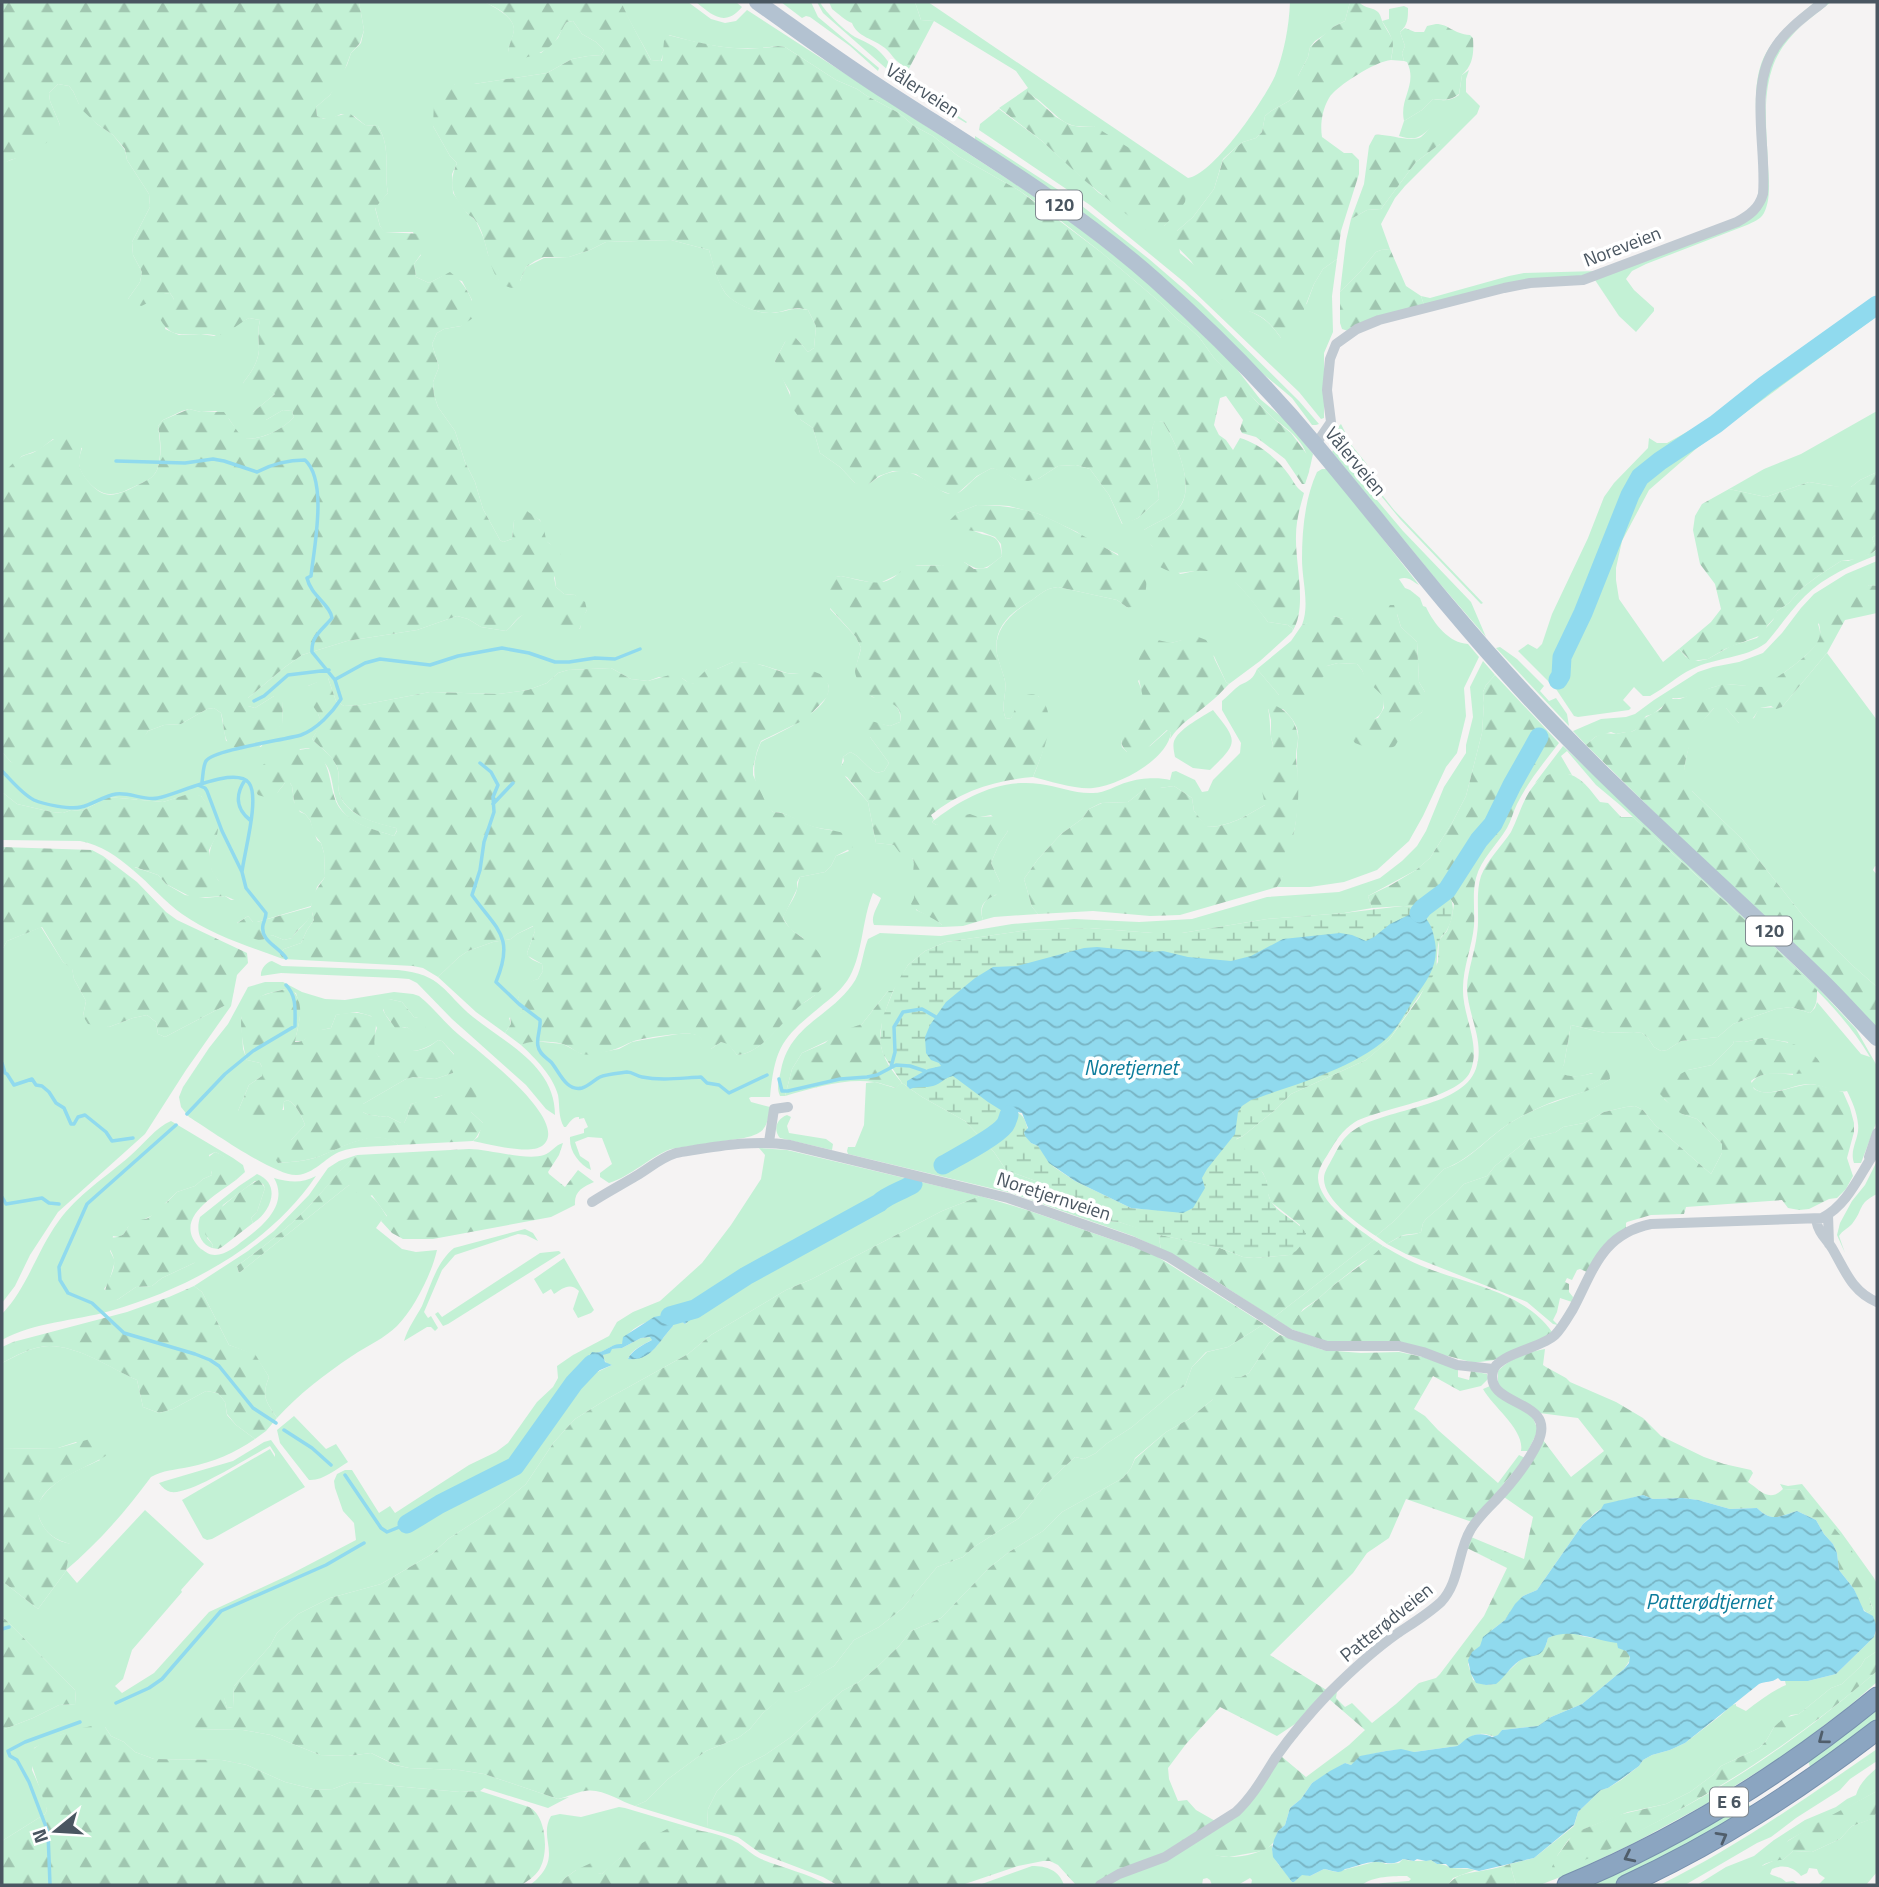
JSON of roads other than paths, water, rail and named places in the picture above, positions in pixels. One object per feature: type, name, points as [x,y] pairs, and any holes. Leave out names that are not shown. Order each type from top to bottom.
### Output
[{"type":"highway","name":"E 6","points":[[1567,1885],[1662,1840],[1725,1805],[1809,1750],[1877,1697]]},
{"type":"highway","name":"E 6","points":[[1626,1885],[1729,1833],[1797,1789],[1877,1730]]},
{"type":"highway","name":"E 6","points":[[1844,1755],[1877,1738]]},
{"type":"main road","name":"Vålerveien","points":[[757,2],[884,91],[1045,195],[1151,276],[1251,373],[1316,444],[1470,632],[1574,745],[1821,980],[1877,1038]]},
{"type":"main road","name":"Vålerveien","points":[[1858,1021],[1877,1054]]},
{"type":"street","name":"Noreveien","points":[[1316,444],[1331,422],[1327,390],[1333,350],[1336,344],[1357,329],[1378,320],[1504,288],[1530,283],[1583,280],[1737,222],[1751,214],[1763,194],[1761,95],[1766,66],[1781,39],[1823,2]]},
{"type":"street","points":[[769,1142],[774,1109],[788,1107]]},
{"type":"street","points":[[1869,1161],[1877,1133]]},
{"type":"street","name":"Noretjernveien","points":[[592,1202],[666,1156],[743,1143],[769,1142],[841,1151],[1008,1198],[1134,1241],[1169,1257],[1290,1334],[1308,1341],[1347,1348],[1399,1346],[1457,1364],[1493,1368]]},
{"type":"street","points":[[1493,1368],[1500,1361],[1553,1337],[1569,1315],[1603,1251],[1615,1240],[1636,1228],[1656,1224],[1816,1220],[1828,1215],[1846,1197],[1877,1149]]},
{"type":"street","points":[[1828,1215],[1829,1244]]},
{"type":"street","points":[[1816,1220],[1822,1237],[1829,1244],[1854,1287],[1877,1302]]},
{"type":"street","name":"Patterødveien","points":[[1100,1885],[1112,1877],[1172,1853],[1236,1812],[1246,1803],[1278,1755],[1330,1693],[1374,1652],[1432,1610],[1448,1593],[1471,1530],[1520,1472],[1541,1435],[1541,1424],[1537,1415],[1496,1388],[1493,1368]]},
{"type":"water","name":"Noretjernet","points":[[1415,912],[1427,920],[1431,928],[1436,950],[1434,964],[1392,1033],[1379,1045],[1346,1065],[1251,1100],[1242,1106],[1238,1112],[1235,1134],[1207,1169],[1202,1178],[1205,1188],[1193,1208],[1183,1213],[1131,1208],[1075,1181],[1049,1163],[1038,1146],[1025,1136],[1024,1132],[1028,1128],[1022,1113],[1013,1111],[1007,1114],[953,1076],[933,1086],[910,1089],[907,1086],[907,1081],[928,1069],[941,1066],[926,1053],[925,1037],[946,1002],[993,967],[1017,966],[1097,947],[1163,951],[1188,957],[1231,961],[1251,956],[1283,939],[1340,933],[1366,941],[1390,924]]},
{"type":"water","points":[[687,1303],[694,1305],[695,1316],[685,1324],[672,1318],[673,1326],[649,1354],[628,1359],[652,1340],[650,1337],[612,1349],[610,1353],[603,1355],[605,1362],[612,1365],[574,1383],[592,1352],[622,1344],[623,1337],[654,1317],[668,1314]]},
{"type":"water","name":"Patterødtjernet","points":[[1643,1495],[1653,1499],[1698,1500],[1730,1509],[1757,1508],[1772,1517],[1797,1511],[1816,1520],[1833,1544],[1839,1570],[1854,1589],[1864,1611],[1873,1616],[1877,1627],[1874,1637],[1836,1674],[1808,1681],[1781,1681],[1778,1678],[1759,1684],[1685,1743],[1643,1760],[1620,1780],[1601,1790],[1578,1812],[1574,1825],[1534,1858],[1479,1871],[1450,1868],[1446,1864],[1437,1864],[1431,1860],[1403,1859],[1392,1863],[1367,1863],[1340,1872],[1324,1869],[1310,1876],[1302,1875],[1292,1882],[1273,1857],[1274,1840],[1285,1825],[1290,1808],[1301,1799],[1312,1783],[1330,1771],[1345,1763],[1351,1765],[1360,1756],[1401,1749],[1414,1752],[1457,1746],[1475,1735],[1492,1737],[1502,1730],[1538,1726],[1551,1717],[1582,1704],[1624,1669],[1630,1657],[1626,1651],[1618,1648],[1617,1643],[1574,1634],[1548,1638],[1540,1653],[1519,1661],[1496,1684],[1476,1683],[1468,1660],[1472,1652],[1480,1646],[1483,1637],[1505,1620],[1515,1604],[1523,1596],[1537,1590],[1583,1524],[1604,1504]]},
{"type":"waterway","points":[[1558,680],[1562,657],[1640,477],[1877,305]]},
{"type":"waterway","points":[[116,461],[185,463],[213,459],[257,472],[280,463],[305,460],[316,483],[318,515],[311,576],[307,578],[312,590],[328,608],[332,618],[316,637],[312,652],[335,680],[341,699],[324,720],[301,735],[211,757],[205,763],[202,782]]},
{"type":"waterway","points":[[336,679],[365,663],[380,659],[430,665],[458,656],[502,648],[555,662],[569,662],[595,658],[615,659],[640,649]]},
{"type":"waterway","points":[[254,701],[264,696],[288,675],[329,670]]},
{"type":"waterway","points":[[1419,913],[1447,890],[1479,840],[1493,824],[1539,737]]},
{"type":"waterway","points":[[480,763],[491,772],[498,785],[493,797],[494,812],[472,895],[496,926],[503,943],[504,954],[496,982],[540,1020],[539,1049],[567,1084],[576,1088],[585,1087],[603,1076],[627,1072],[656,1079],[701,1077],[707,1083],[719,1085],[729,1093],[767,1075]]},
{"type":"waterway","points":[[2,771],[34,800],[70,808],[85,806],[116,794],[158,798],[219,779],[242,778],[249,783],[253,801],[242,872]]},
{"type":"waterway","points":[[245,780],[238,802],[250,820]]},
{"type":"waterway","points":[[493,804],[513,783]]},
{"type":"waterway","points":[[198,785],[207,791],[242,872],[246,888],[266,913],[264,935],[286,958]]},
{"type":"waterway","points":[[187,1114],[225,1074],[253,1051],[295,1026],[294,999],[286,985]]},
{"type":"waterway","points":[[891,1067],[895,1052],[894,1027],[903,1012],[922,1009],[936,1017]]},
{"type":"waterway","points":[[2,1063],[5,1073],[14,1085],[32,1079],[36,1085],[49,1092],[56,1103],[64,1108],[71,1124],[74,1124],[78,1117],[85,1115],[106,1132],[112,1141],[133,1138]]},
{"type":"waterway","points":[[779,1079],[782,1091],[788,1091],[840,1079],[877,1075],[896,1065],[925,1071]]},
{"type":"waterway","points":[[943,1165],[1000,1130],[1009,1115]]},
{"type":"waterway","points":[[176,1125],[87,1204],[59,1267],[60,1280],[68,1293],[92,1303],[124,1333],[210,1360],[219,1366],[253,1408],[276,1423]]},
{"type":"waterway","points":[[670,1316],[695,1309],[746,1276],[913,1184]]},
{"type":"waterway","points":[[2,1197],[6,1204],[42,1198],[49,1203],[59,1204]]},
{"type":"waterway","points":[[407,1524],[515,1466],[574,1383],[592,1364]]},
{"type":"waterway","points":[[284,1430],[312,1448],[331,1465]]},
{"type":"waterway","points":[[345,1475],[381,1528],[387,1532],[407,1524]]},
{"type":"waterway","points":[[116,1703],[162,1679],[221,1611],[326,1565],[364,1543]]},
{"type":"waterway","points":[[2,1629],[9,1627]]},
{"type":"waterway","points":[[50,1885],[48,1832],[29,1782],[17,1760],[10,1756],[8,1751],[80,1722]]}]
